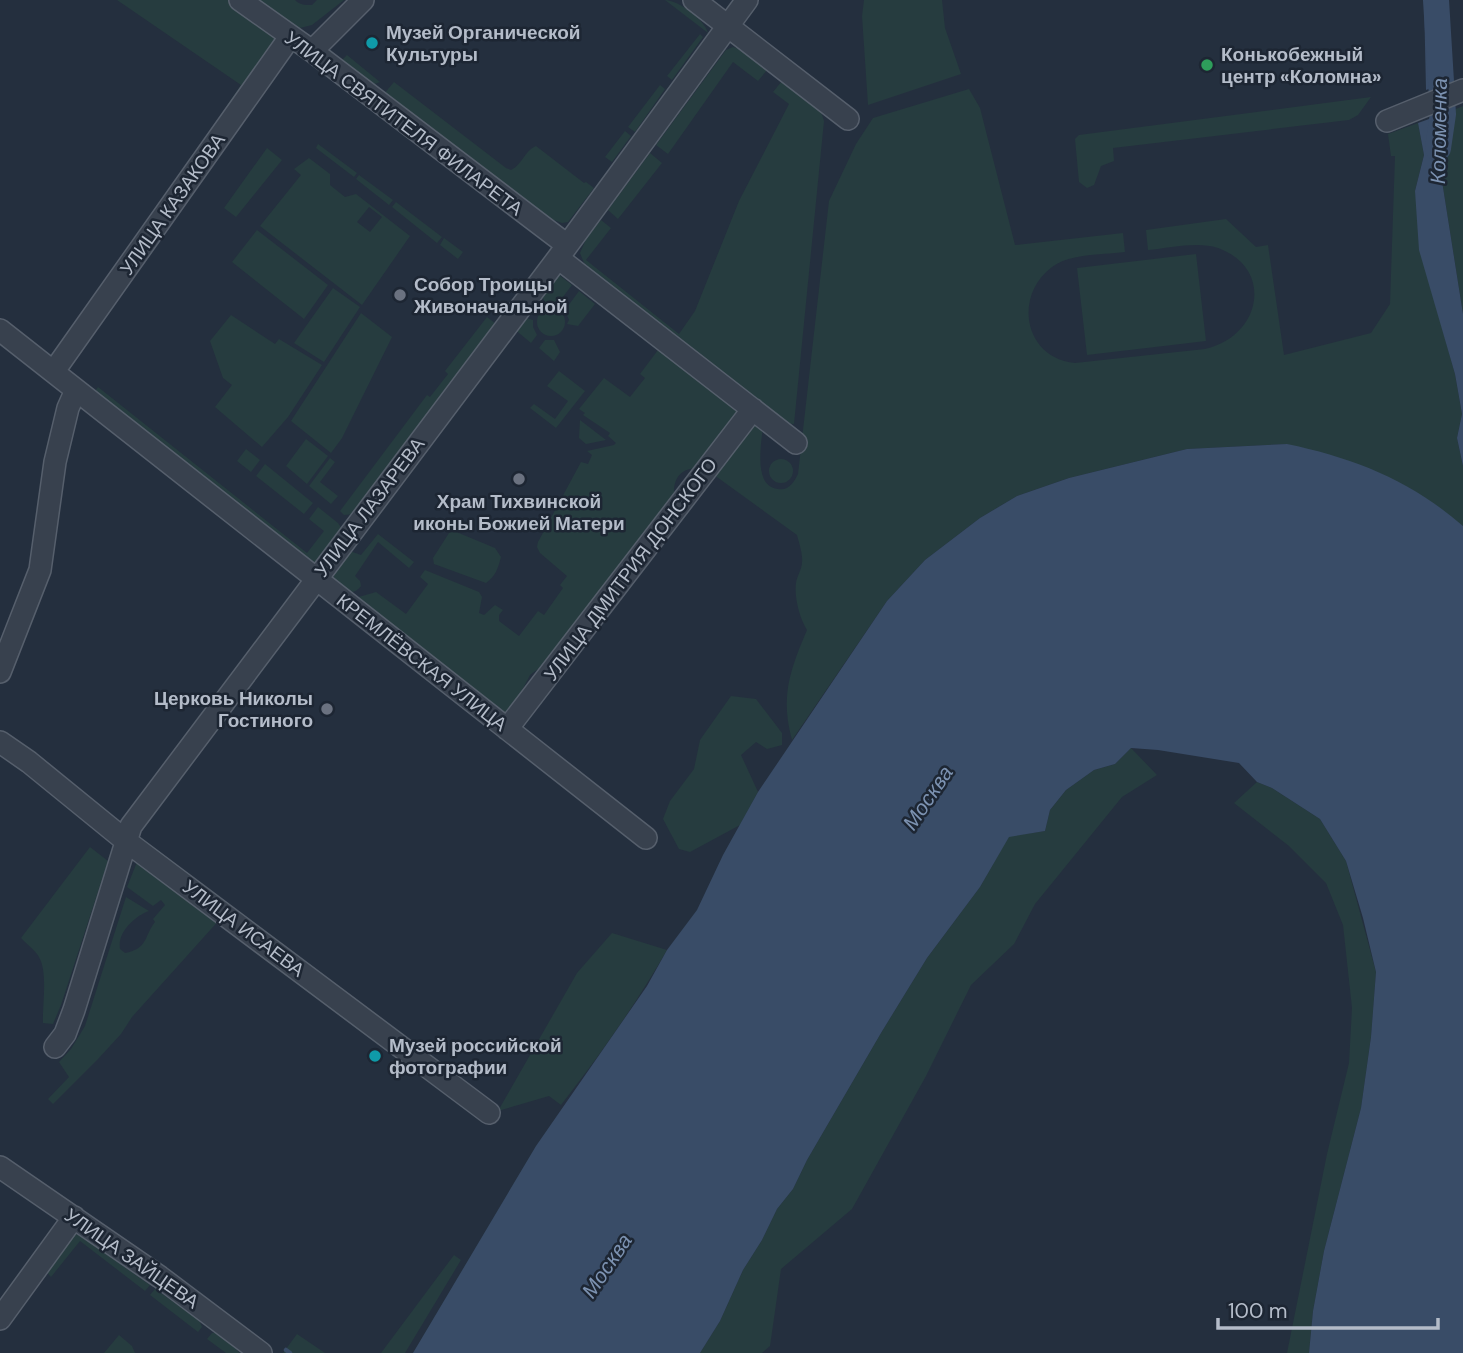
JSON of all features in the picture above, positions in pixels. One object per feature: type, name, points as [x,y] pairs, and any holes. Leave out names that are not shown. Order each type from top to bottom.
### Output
[{"type":"street","name":"УЛИЦА СВЯТИТЕЛЯ ФИЛАРЕТА","points":[[240,0],[312,51],[563,251],[796,443]]},
{"type":"street","points":[[312,51],[363,0]]},
{"type":"street","points":[[694,0],[848,119]]},
{"type":"street","name":"УЛИЦА ЛАЗАРЕВА","points":[[55,1047],[65,1034],[74,1010],[131,826],[563,251],[747,0]]},
{"type":"street","name":"УЛИЦА КАЗАКОВА","points":[[54,371],[284,33]]},
{"type":"street","points":[[1387,121],[1463,90]]},
{"type":"street","name":"КРЕМЛЁВСКАЯ УЛИЦА","points":[[0,330],[646,838]]},
{"type":"street","points":[[0,672],[40,569],[55,462],[68,408],[76,390]]},
{"type":"street","name":"УЛИЦА ДМИТРИЯ ДОНСКОГО","points":[[507,729],[753,409]]},
{"type":"street","name":"УЛИЦА ИСАЕВА","points":[[0,742],[127,841],[489,1113]]},
{"type":"street","name":"УЛИЦА ЗАЙЦЕВА","points":[[0,1167],[190,1299],[261,1353]]},
{"type":"street","points":[[0,1320],[74,1217]]},
{"type":"green space","points":[[117,0],[228,0],[277,37],[230,109],[226,107],[241,85]]},
{"type":"green space","points":[[259,0],[295,0],[312,5],[317,0],[344,0],[312,25],[296,29]]},
{"type":"green space","points":[[665,0],[677,3],[690,12],[702,22],[708,33]]},
{"type":"green space","points":[[864,0],[942,0],[945,28],[961,74],[868,105],[862,16]]},
{"type":"green space","points":[[700,34],[703,37],[672,80],[667,76]]},
{"type":"green space","points":[[733,47],[767,70],[758,81],[733,62],[668,154],[656,145],[726,50]]},
{"type":"green space","points":[[347,55],[380,82],[372,85],[340,62]]},
{"type":"green space","points":[[782,81],[821,112],[824,121],[794,424],[781,423],[592,275],[594,272],[584,263],[580,253],[587,237],[601,220],[611,228],[586,260],[679,334],[695,311],[739,201],[789,104],[773,92]]},
{"type":"green space","points":[[394,82],[506,168],[515,168],[536,146],[594,188],[568,222],[562,223],[548,218],[383,95]]},
{"type":"green space","points":[[660,85],[665,89],[635,132],[628,127]]},
{"type":"green space","points":[[969,89],[980,108],[1015,245],[1123,233],[1125,252],[1087,255],[1060,262],[1040,279],[1032,294],[1030,324],[1035,338],[1044,350],[1058,359],[1075,363],[1205,349],[1224,342],[1239,331],[1249,317],[1254,301],[1254,285],[1248,270],[1236,258],[1218,248],[1201,245],[1148,250],[1146,230],[1226,219],[1256,247],[1268,245],[1284,355],[1371,333],[1390,304],[1395,156],[1391,156],[1388,134],[1418,123],[1424,155],[1415,191],[1438,313],[1455,374],[1462,414],[1457,438],[1463,466],[1463,526],[1287,444],[1187,449],[1069,478],[1017,496],[980,518],[925,560],[887,601],[792,740],[787,697],[792,671],[807,630],[796,595],[802,559],[801,548],[797,535],[710,472],[751,421],[763,425],[760,462],[765,480],[770,486],[782,489],[795,480],[798,474],[829,201],[856,144],[873,118]]},
{"type":"green space","points":[[1371,97],[1358,115],[1349,120],[1113,148],[1114,161],[1101,166],[1094,185],[1087,188],[1079,182],[1075,139],[1079,135]]},
{"type":"green space","points":[[1463,106],[1463,314],[1442,181],[1451,111]]},
{"type":"green space","points":[[625,131],[631,136],[612,162],[605,157]]},
{"type":"green space","points":[[318,144],[357,173],[354,177],[316,148]]},
{"type":"green space","points":[[267,148],[282,160],[236,217],[224,208]]},
{"type":"green space","points":[[650,153],[662,163],[618,219],[608,210]]},
{"type":"green space","points":[[309,158],[330,174],[330,185],[345,197],[356,194],[410,236],[362,305],[260,226],[301,175],[294,169]],"holes":[[[369,207],[382,217],[370,232],[357,222]]]},
{"type":"green space","points":[[359,175],[393,200],[389,205],[356,179]]},
{"type":"green space","points":[[396,202],[442,237],[437,243],[392,207]]},
{"type":"green space","points":[[257,230],[328,285],[304,319],[232,262]]},
{"type":"green space","points":[[444,238],[463,252],[458,259],[440,245]]},
{"type":"green space","points":[[1196,254],[1206,341],[1087,355],[1077,268]]},
{"type":"green space","points":[[555,272],[572,285],[556,306],[546,304],[540,292]]},
{"type":"green space","points":[[333,288],[360,307],[324,362],[294,343]]},
{"type":"green space","points":[[579,291],[595,304],[578,326],[567,324],[569,320],[565,310]]},
{"type":"green space","points":[[551,308],[561,312],[565,322],[561,332],[551,336],[541,332],[537,322],[541,312]]},
{"type":"green space","points":[[361,313],[392,337],[342,438],[331,453],[291,421]]},
{"type":"green space","points":[[231,315],[275,344],[279,339],[322,365],[288,417],[262,447],[215,407],[232,385],[223,378],[210,341]]},
{"type":"green space","points":[[487,317],[496,324],[355,514],[344,515],[340,511],[427,395],[430,397],[448,374],[445,371]]},
{"type":"green space","points":[[522,317],[533,320],[537,335],[531,343],[513,328]]},
{"type":"green space","points":[[545,340],[554,340],[560,352],[554,361],[539,348]]},
{"type":"green space","points":[[661,346],[742,410],[700,468],[687,470],[678,477],[674,487],[675,501],[547,662],[530,675],[506,714],[499,714],[355,598],[376,592],[406,614],[428,584],[420,577],[425,570],[479,592],[482,597],[479,613],[484,615],[495,605],[503,610],[499,621],[519,636],[538,611],[544,615],[563,588],[560,585],[567,576],[540,553],[538,542],[581,462],[588,464],[592,455],[587,451],[616,443],[608,436],[610,433],[583,415],[585,413],[579,409],[604,378],[630,397],[645,378],[640,374]]},
{"type":"green space","points":[[559,371],[585,391],[556,428],[530,408],[534,404],[555,419],[568,401],[547,386]]},
{"type":"green space","points":[[98,387],[307,553],[324,531],[309,519],[318,507],[342,529],[319,563],[314,564],[93,394]]},
{"type":"green space","points":[[580,420],[606,440],[586,444],[579,438]]},
{"type":"green space","points":[[306,439],[328,456],[307,484],[286,466]]},
{"type":"green space","points":[[246,449],[260,460],[251,472],[237,461]]},
{"type":"green space","points":[[330,458],[335,462],[320,482],[338,496],[331,504],[309,486]]},
{"type":"green space","points":[[781,459],[790,462],[793,471],[790,480],[781,483],[772,480],[769,471],[772,462]]},
{"type":"green space","points":[[265,464],[313,503],[304,514],[256,476]]},
{"type":"green space","points":[[454,531],[495,548],[501,557],[494,575],[486,583],[434,564],[433,558],[449,533]]},
{"type":"green space","points":[[378,534],[414,562],[409,568],[378,542],[355,576],[360,581],[361,586],[358,589],[348,592],[334,584],[334,570],[350,551],[361,555]]},
{"type":"green space","points":[[731,696],[756,699],[782,733],[782,745],[767,749],[756,742],[741,755],[758,792],[740,825],[690,852],[679,849],[663,819],[670,801],[694,769],[700,740]]},
{"type":"green space","points":[[1131,748],[1157,775],[1122,797],[1035,904],[1014,944],[971,985],[926,1076],[852,1209],[781,1269],[770,1346],[762,1353],[700,1353],[720,1321],[743,1270],[777,1209],[793,1189],[881,1033],[927,958],[980,887],[1009,836],[1045,831],[1050,810],[1066,790],[1094,770],[1115,764]]},
{"type":"green space","points":[[1257,782],[1272,788],[1320,819],[1346,861],[1376,972],[1371,1037],[1361,1108],[1324,1251],[1313,1311],[1309,1353],[1287,1353],[1327,1154],[1349,1063],[1352,1008],[1343,925],[1326,883],[1289,846],[1234,803]]},
{"type":"green space","points":[[90,847],[108,861],[61,1005],[53,1024],[43,1023],[44,987],[41,960],[21,938]]},
{"type":"green space","points":[[137,862],[221,918],[132,1017],[121,1034],[53,1104],[48,1099],[69,1077],[59,1062],[71,1049],[85,1026],[126,897],[149,911],[139,916],[125,930],[120,949],[125,953],[142,945],[155,922],[153,919],[165,905],[161,900],[153,906],[127,887]]},
{"type":"green space","points":[[612,933],[667,950],[617,1029],[561,1105],[549,1096],[498,1111],[577,973]]},
{"type":"green space","points":[[72,1234],[79,1235],[150,1285],[145,1291],[80,1241],[51,1277],[44,1269]]},
{"type":"green space","points":[[454,1255],[461,1260],[405,1353],[381,1353]]},
{"type":"green space","points":[[155,1289],[199,1320],[202,1327],[198,1332],[150,1295]]},
{"type":"green space","points":[[212,1333],[218,1333],[240,1353],[226,1353],[207,1339]]},
{"type":"green space","points":[[297,1334],[325,1353],[283,1353]]},
{"type":"green space","points":[[119,1335],[132,1346],[135,1353],[104,1353]]},
{"type":"water","points":[[1424,0],[1443,0],[1447,82],[1426,90]]},
{"type":"water","points":[[1451,111],[1442,181],[1463,314],[1463,466],[1457,438],[1462,414],[1455,374],[1419,250],[1415,191],[1424,155],[1418,123]]},
{"type":"water","name":"Москва","points":[[1287,444],[1335,456],[1380,473],[1423,496],[1463,526],[1463,1353],[1309,1353],[1313,1311],[1324,1251],[1361,1108],[1371,1037],[1376,972],[1363,918],[1346,861],[1320,819],[1272,788],[1257,782],[1239,763],[1131,748],[1115,764],[1094,770],[1066,790],[1050,810],[1045,831],[1009,837],[980,887],[927,958],[881,1033],[793,1189],[777,1209],[743,1270],[720,1321],[700,1353],[413,1353],[536,1146],[647,986],[667,950],[697,910],[723,855],[758,792],[887,601],[925,560],[980,518],[1017,496],[1069,478],[1187,449]]},
{"type":"waterway","name":"Коломенка","points":[[1436,0],[1443,114],[1438,148]]},
{"type":"waterway","points":[[286,1350],[290,1353]]},
{"type":"place","name":"Музей Органической Культуры","points":[[372,43]]},
{"type":"place","name":"Конькобежный центр «Коломна»","points":[[1207,65]]},
{"type":"place","name":"Собор Троицы Живоначальной","points":[[400,295]]},
{"type":"place","name":"Храм Тихвинской иконы Божией Матери","points":[[519,479]]},
{"type":"place","name":"Церковь Николы Гостиного","points":[[327,709]]},
{"type":"place","name":"Музей российской фотографии","points":[[375,1056]]}]
